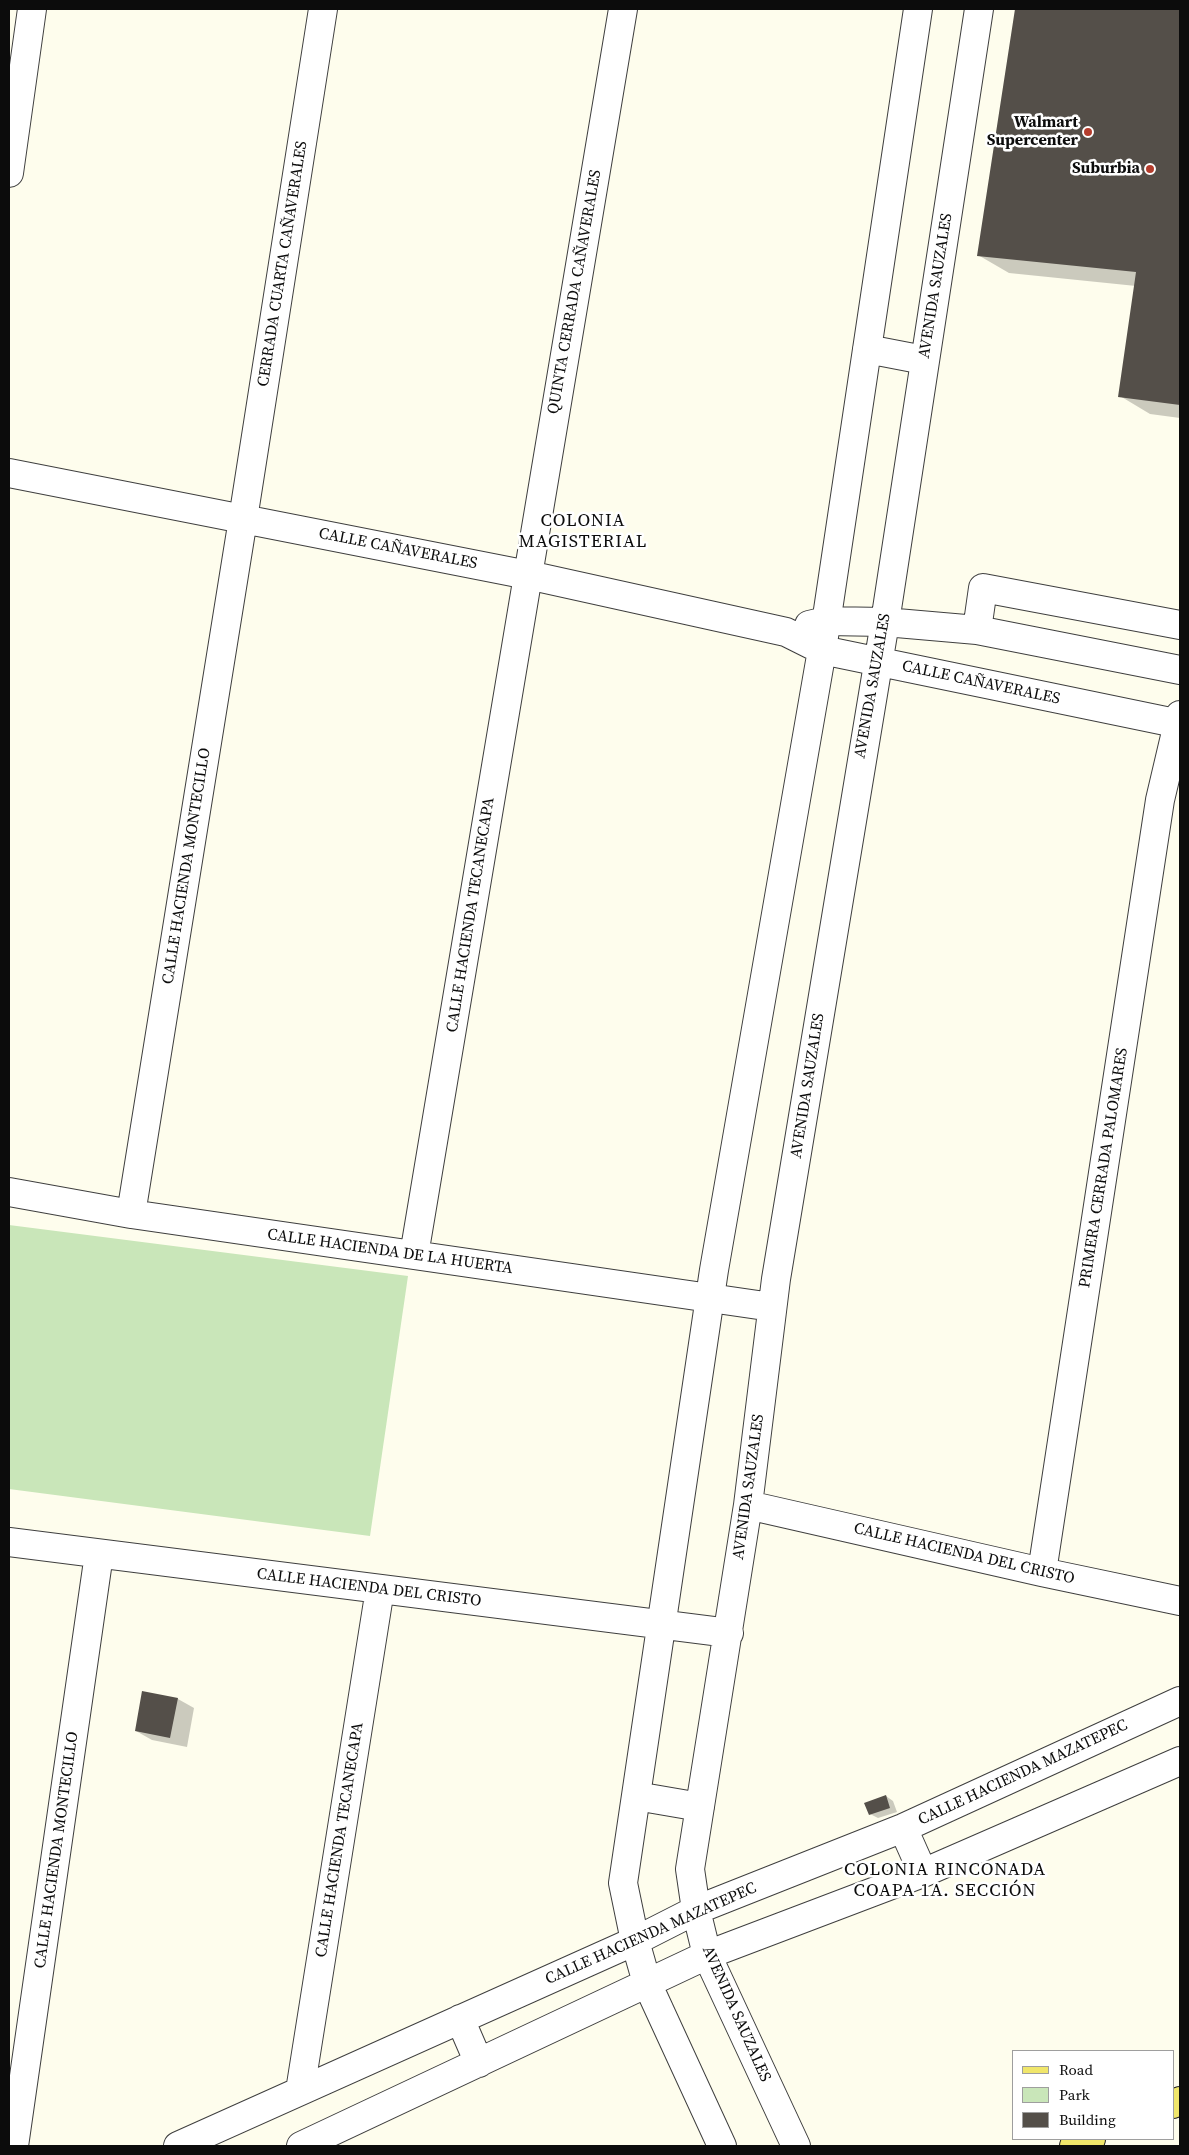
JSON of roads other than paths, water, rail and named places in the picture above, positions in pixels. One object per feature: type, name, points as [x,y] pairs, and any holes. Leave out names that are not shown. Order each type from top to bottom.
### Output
[{"type":"main road","points":[[1074,2146],[1089,2140]]},
{"type":"street","points":[[9,173],[32,9]]},
{"type":"street","name":"CERRADA CUARTA CAÑAVERALES","points":[[243,519],[323,9]]},
{"type":"street","name":"QUINTA CERRADA CAÑAVERALES","points":[[528,575],[623,9]]},
{"type":"street","points":[[722,2146],[648,1983],[635,1941],[623,1883],[660,1624],[710,1298],[822,650],[918,9]]},
{"type":"street","name":"AVENIDA SAUZALES","points":[[796,2146],[708,1955],[696,1910],[690,1869],[748,1505],[772,1307],[877,661],[885,622],[979,9]]},
{"type":"street","points":[[867,349],[924,360]]},
{"type":"street","name":"CALLE CAÑAVERALES","points":[[9,473],[528,575],[786,632],[822,650],[1179,721]]},
{"type":"street","name":"CALLE HACIENDA MONTECILLO","points":[[131,1214],[243,519]]},
{"type":"street","name":"CALLE HACIENDA TECANECAPA","points":[[414,1255],[528,575]]},
{"type":"street","points":[[976,630],[983,588],[1180,625]]},
{"type":"street","name":"CALLE CAÑAVERALES","points":[[786,632],[826,621],[885,622],[976,630],[1180,670]]},
{"type":"street","name":"PRIMERA CERRADA PALOMARES","points":[[1042,1572],[1160,800],[1179,721]]},
{"type":"street","name":"CALLE HACIENDA DE LA HUERTA","points":[[9,1192],[131,1214],[772,1307]]},
{"type":"street","name":"CALLE HACIENDA DEL CRISTO","points":[[748,1505],[1042,1572],[1180,1601]]},
{"type":"street","name":"CALLE HACIENDA DEL CRISTO","points":[[9,1542],[729,1633]]},
{"type":"street","name":"CALLE HACIENDA MONTECILLO","points":[[14,2146],[99,1554]]},
{"type":"street","name":"CALLE HACIENDA TECANECAPA","points":[[300,2092],[380,1589]]},
{"type":"street","name":"CALLE HACIENDA MAZATEPEC","points":[[178,2146],[635,1941],[696,1910],[902,1828],[1180,1701]]},
{"type":"street","points":[[300,2146],[708,1955],[923,1873],[1180,1761]]},
{"type":"street","points":[[636,1796],[700,1807]]},
{"type":"street","points":[[902,1828],[923,1873]]},
{"type":"street","points":[[460,2020],[479,2062]]},
{"type":"place","name":"Walmart Supercenter","points":[[1088,132]]},
{"type":"place","name":"Suburbia","points":[[1150,169]]},
{"type":"district","name":"COLONIA MAGISTERIAL","points":[[583,531]]},
{"type":"district","name":"COLONIA RINCONADA COAPA 1A. SECCIÓN","points":[[945,1880]]}]
